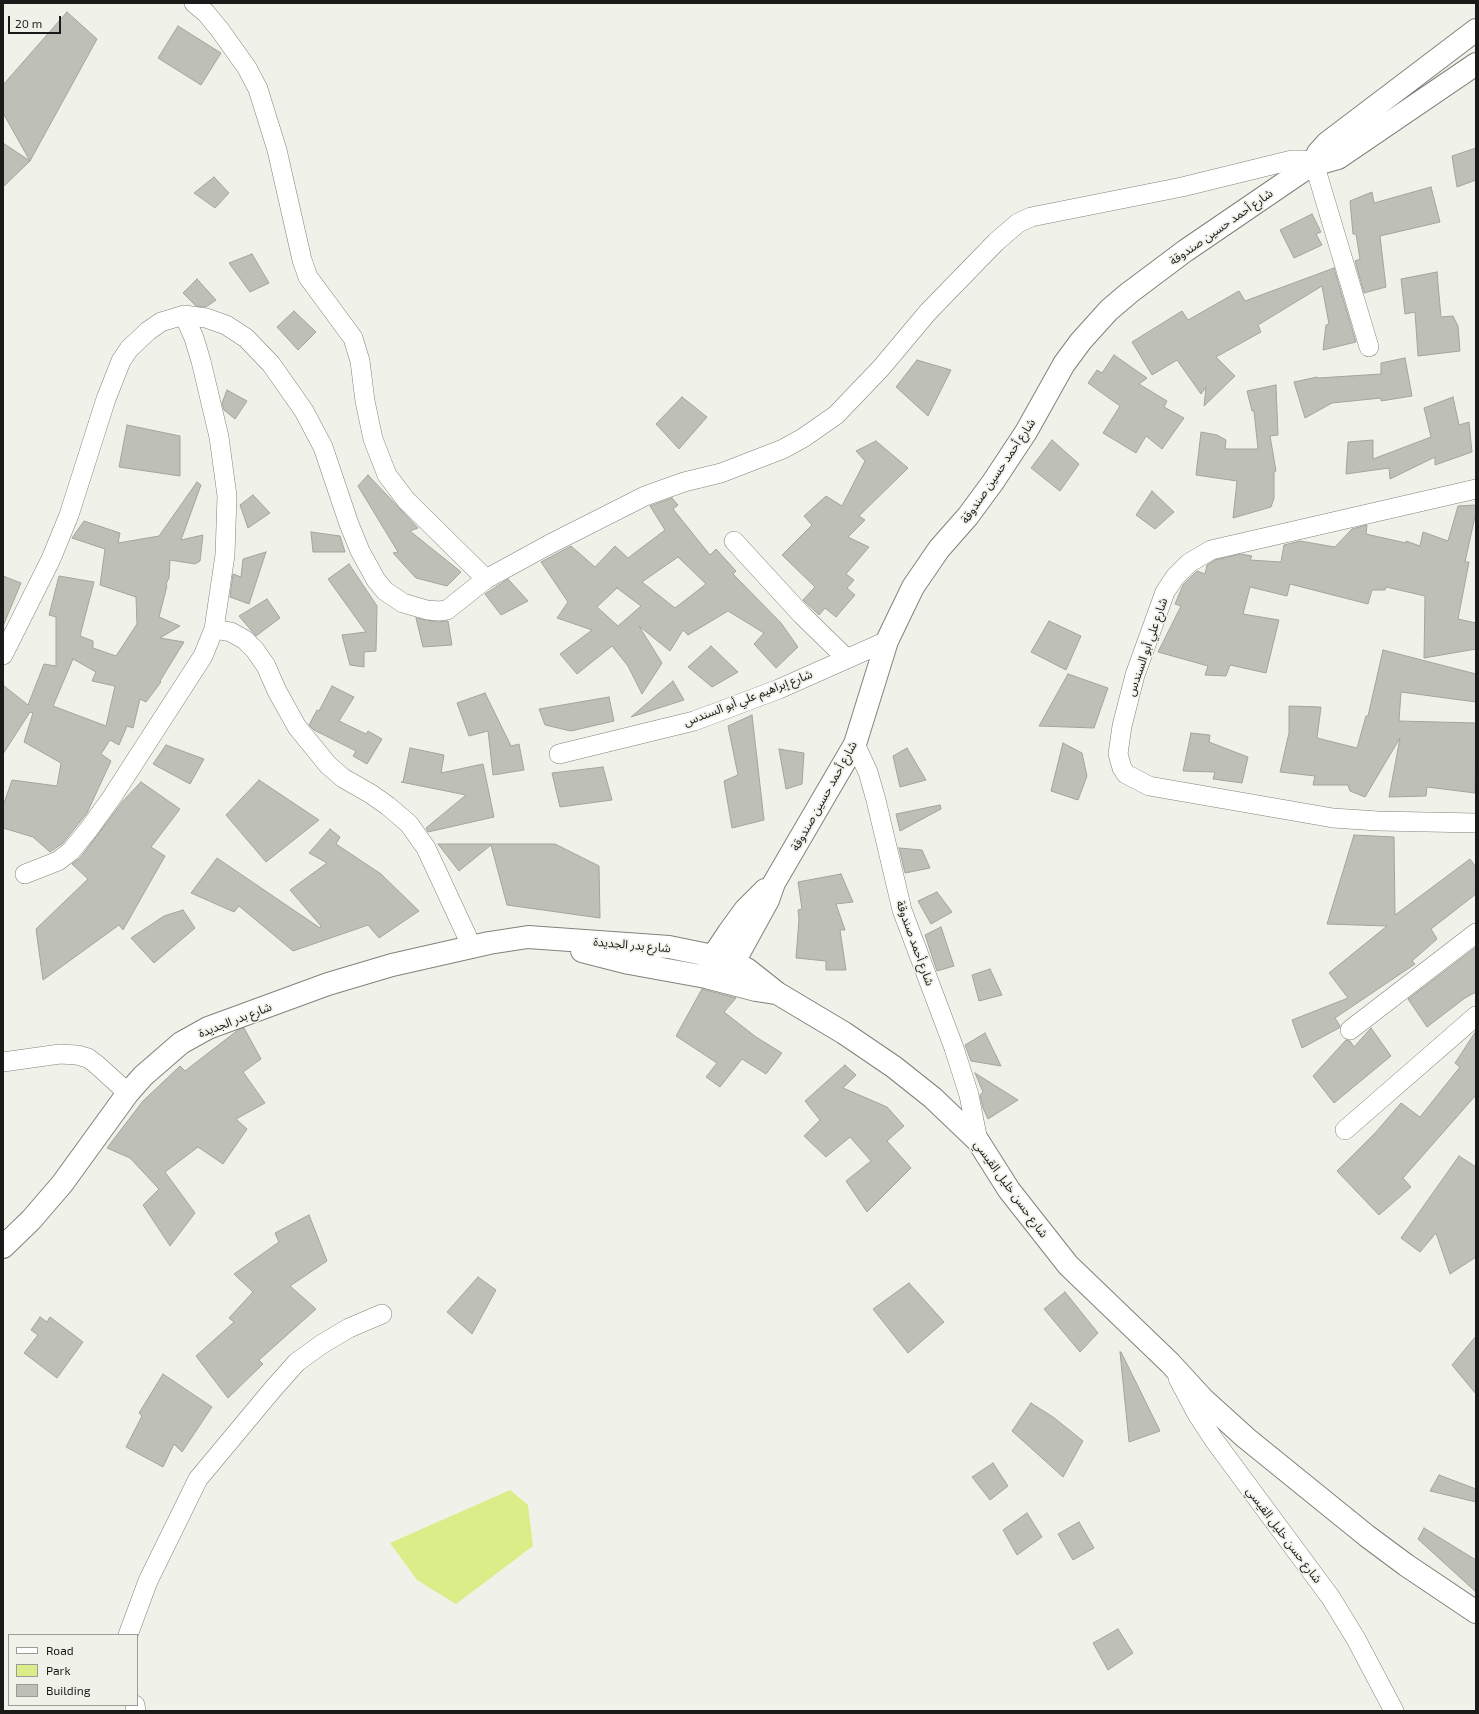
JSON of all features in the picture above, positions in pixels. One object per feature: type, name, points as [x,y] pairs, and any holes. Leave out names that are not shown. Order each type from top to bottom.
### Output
[{"type":"main road","name":"شارع أحمد حسين صندوقة","points":[[728,982],[734,962],[768,900],[774,883],[855,744],[888,641],[913,587],[939,549],[968,516],[993,482],[1026,432],[1064,364],[1081,341],[1109,310],[1129,293],[1185,251],[1314,162],[1318,153],[1327,143],[1476,30]]},
{"type":"main road","name":"شارع أحمد حسين صندوقة","points":[[1314,162],[1324,162],[1338,158],[1476,64]]},
{"type":"main road","name":"شارع أحمد حسين صندوقة","points":[[706,977],[713,956],[745,910],[758,895],[774,883]]},
{"type":"main road","name":"شارع بدر الجديدة","points":[[528,937],[629,963],[728,982]]},
{"type":"main road","name":"شارع بدر الجديدة","points":[[3,1247],[32,1220],[62,1184],[128,1092],[166,1055],[181,1043],[208,1028],[328,984],[392,965],[472,947],[528,937],[669,947],[734,962]]},
{"type":"main road","name":"شارع حسن خليل القيسي","points":[[734,962],[748,970],[777,993],[844,1033],[894,1067],[933,1098],[978,1141],[1009,1190],[1068,1265],[1170,1363],[1204,1400],[1246,1438],[1406,1565],[1476,1612]]},
{"type":"main road","name":"شارع حسن خليل القيسي","points":[[728,982],[756,990],[777,993]]},
{"type":"street","points":[[194,3],[206,13],[220,30],[247,68],[258,89],[277,150],[302,260],[308,277],[353,338],[360,360],[364,401],[373,439],[387,475],[406,500],[486,579]]},
{"type":"street","points":[[3,656],[51,559],[69,515],[106,399],[121,361],[129,349],[148,331],[161,322],[184,315],[206,318],[219,322],[246,338],[271,364],[287,385],[323,447],[349,524],[360,551],[376,580],[394,598],[414,608],[439,611],[447,610],[486,579],[550,544],[645,496],[684,482],[721,473],[783,449],[802,438],[836,415],[881,368],[928,312],[1006,232],[1018,223],[1045,213],[1182,187],[1292,160],[1314,162],[1369,348]]},
{"type":"street","points":[[25,874],[58,861],[71,851],[89,829],[112,797],[203,656],[214,629],[225,555],[227,496],[219,437],[201,361],[194,338],[184,315]]},
{"type":"street","name":"شارع علي أبو السندس","points":[[1476,489],[1211,550],[1189,563],[1175,577],[1166,592],[1137,668],[1122,726],[1118,754],[1122,768],[1126,774],[1149,786],[1333,818],[1378,821],[1476,823]]},
{"type":"street","points":[[734,541],[802,615],[846,658]]},
{"type":"street","points":[[214,629],[231,632],[245,640],[255,650],[266,666],[277,691],[297,727],[309,744],[332,769],[343,778],[371,794],[409,824],[426,848],[472,947]]},
{"type":"street","name":"شارع إبراهيم علي أبو السندس","points":[[559,754],[694,721],[779,689],[846,658],[888,641]]},
{"type":"street","name":"شارع أحمد صندوقة","points":[[855,744],[868,772],[876,800],[902,910],[954,1048],[969,1095],[978,1141]]},
{"type":"street","points":[[1350,1030],[1476,933]]},
{"type":"street","points":[[1346,1130],[1476,1016]]},
{"type":"street","points":[[3,1062],[60,1054],[77,1055],[88,1058],[128,1092]]},
{"type":"street","points":[[128,1634],[148,1581],[198,1479],[248,1418],[297,1362],[322,1344],[349,1328],[382,1314]]},
{"type":"street","name":"شارع حسن خليل القيسي","points":[[1170,1363],[1197,1414],[1214,1440],[1331,1598],[1356,1639],[1394,1711]]},
{"type":"green space","points":[[510,1490],[528,1505],[533,1546],[456,1604],[417,1580],[390,1543]]},
{"type":"building","points":[[67,12],[97,39],[30,161],[3,113],[3,85]]},
{"type":"building","points":[[178,26],[221,53],[201,85],[158,58]]},
{"type":"building","points":[[3,143],[30,161],[3,187]]},
{"type":"building","points":[[1476,148],[1476,180],[1457,187],[1452,156]]},
{"type":"building","points":[[214,177],[229,193],[215,208],[194,193]]},
{"type":"building","points":[[1431,187],[1440,222],[1380,236],[1386,287],[1364,293],[1355,261],[1360,259],[1356,234],[1353,234],[1350,201],[1372,192],[1374,203]]},
{"type":"building","points":[[1312,214],[1321,232],[1316,234],[1322,245],[1294,258],[1280,230]]},
{"type":"building","points":[[252,254],[269,283],[250,292],[229,263]]},
{"type":"building","points":[[1334,268],[1356,342],[1323,350],[1326,325],[1329,324],[1322,286],[1258,325],[1261,332],[1216,357],[1235,376],[1204,406],[1206,387],[1201,394],[1177,360],[1152,375],[1132,342],[1182,311],[1188,320],[1239,291],[1245,301]]},
{"type":"building","points":[[1437,272],[1441,317],[1453,316],[1458,326],[1460,351],[1418,356],[1415,312],[1405,314],[1401,279]]},
{"type":"building","points":[[197,279],[216,300],[206,307],[196,306],[183,293]]},
{"type":"building","points":[[294,311],[316,332],[298,350],[277,327]]},
{"type":"building","points":[[1114,355],[1147,378],[1139,384],[1167,401],[1164,407],[1184,418],[1162,449],[1146,436],[1136,453],[1103,433],[1120,406],[1088,383],[1097,370],[1102,373]]},
{"type":"building","points":[[1405,358],[1412,396],[1381,401],[1381,398],[1332,403],[1305,418],[1294,382],[1317,377],[1381,374],[1381,363]]},
{"type":"building","points":[[917,360],[951,370],[928,416],[896,387]]},
{"type":"building","points":[[1276,385],[1278,435],[1270,436],[1276,471],[1274,472],[1274,498],[1271,507],[1233,518],[1237,481],[1196,475],[1201,432],[1217,435],[1226,440],[1225,449],[1258,449],[1254,411],[1252,411],[1247,391]]},
{"type":"building","points":[[227,390],[247,401],[235,419],[224,410],[222,403]]},
{"type":"building","points":[[682,397],[707,417],[679,449],[656,424]]},
{"type":"building","points":[[1453,397],[1459,425],[1469,422],[1472,452],[1435,465],[1435,457],[1390,479],[1389,468],[1346,474],[1348,442],[1373,440],[1373,459],[1431,437],[1424,408]]},
{"type":"building","points":[[127,425],[180,436],[180,476],[119,467]]},
{"type":"building","points":[[1052,440],[1079,464],[1060,491],[1031,468]]},
{"type":"building","points":[[876,441],[908,468],[859,516],[865,520],[848,537],[869,547],[846,574],[854,580],[847,588],[855,595],[836,617],[825,608],[819,615],[803,600],[815,587],[782,555],[812,525],[804,516],[826,496],[842,506],[865,461],[856,451]]},
{"type":"building","points":[[368,475],[418,528],[410,531],[461,572],[447,586],[416,578],[393,553],[398,552],[358,486]]},
{"type":"building","points":[[197,482],[201,485],[181,540],[203,535],[200,561],[195,564],[170,560],[169,578],[166,584],[167,586],[159,617],[180,626],[160,638],[184,642],[160,681],[161,682],[146,702],[140,699],[133,728],[127,726],[119,745],[110,740],[101,754],[111,761],[87,813],[63,843],[50,852],[33,837],[3,828],[3,806],[12,780],[57,786],[61,763],[24,742],[33,713],[30,712],[3,754],[3,685],[28,705],[44,664],[56,666],[56,617],[49,615],[59,576],[94,582],[80,636],[93,641],[93,648],[116,656],[137,624],[136,597],[100,585],[105,549],[72,538],[84,521],[120,533],[118,543],[159,536]],"holes":[[[73,659],[96,672],[92,681],[115,686],[106,726],[53,706]]]},
{"type":"building","points":[[1152,491],[1174,512],[1155,529],[1136,515]]},
{"type":"building","points":[[253,495],[270,513],[248,528],[240,505]]},
{"type":"building","points":[[672,498],[678,505],[673,509],[710,555],[716,549],[736,571],[733,574],[781,623],[798,647],[776,668],[754,644],[764,633],[728,611],[688,635],[683,630],[670,651],[639,626],[662,663],[642,694],[628,666],[612,646],[577,674],[560,654],[592,630],[557,618],[568,602],[541,562],[571,546],[595,567],[615,546],[628,558],[665,530],[650,506]],"holes":[[[678,557],[706,584],[675,608],[642,582]],[[617,588],[641,606],[618,626],[597,607]]]},
{"type":"building","points":[[1476,505],[1476,512],[1465,562],[1469,562],[1458,619],[1476,623],[1476,649],[1424,658],[1425,596],[1386,587],[1385,590],[1372,590],[1368,604],[1290,584],[1287,596],[1250,587],[1243,614],[1279,620],[1266,673],[1230,665],[1226,676],[1205,675],[1208,666],[1158,652],[1181,606],[1175,604],[1183,585],[1197,571],[1205,574],[1207,565],[1215,560],[1241,554],[1252,556],[1250,560],[1281,562],[1284,545],[1300,541],[1335,547],[1352,529],[1367,525],[1366,534],[1406,543],[1406,541],[1420,546],[1423,532],[1448,541],[1458,506]]},
{"type":"building","points":[[311,532],[340,536],[345,552],[313,552]]},
{"type":"building","points":[[266,552],[249,604],[230,597],[233,574],[241,577],[243,559]]},
{"type":"building","points":[[349,564],[377,606],[376,651],[364,652],[364,667],[350,665],[342,635],[366,632],[328,579]]},
{"type":"building","points":[[3,576],[21,583],[3,626]]},
{"type":"building","points":[[508,579],[528,601],[501,615],[485,594]]},
{"type":"building","points":[[267,599],[280,618],[256,636],[239,616]]},
{"type":"building","points":[[416,618],[438,622],[448,621],[452,645],[423,647]]},
{"type":"building","points":[[1049,621],[1081,636],[1066,670],[1031,652]]},
{"type":"building","points":[[711,646],[738,672],[712,687],[688,667]]},
{"type":"building","points":[[1383,650],[1476,674],[1476,702],[1401,692],[1399,721],[1476,723],[1475,793],[1427,787],[1426,796],[1389,797],[1400,738],[1365,797],[1350,791],[1348,785],[1313,785],[1315,776],[1280,772],[1289,733],[1289,706],[1321,707],[1317,738],[1357,748],[1366,716],[1368,716]]},
{"type":"building","points":[[1068,674],[1108,688],[1094,728],[1039,726]]},
{"type":"building","points":[[673,681],[684,700],[631,717]]},
{"type":"building","points":[[332,686],[354,697],[339,721],[366,734],[368,731],[382,739],[367,764],[353,756],[356,751],[314,730],[309,725],[317,710],[319,711]]},
{"type":"building","points":[[485,693],[511,746],[519,744],[524,770],[493,775],[488,731],[469,736],[457,703]]},
{"type":"building","points":[[609,697],[614,721],[571,731],[545,725],[539,709]]},
{"type":"building","points":[[752,715],[764,820],[732,828],[724,781],[738,775],[728,726]]},
{"type":"building","points":[[1191,733],[1210,735],[1209,742],[1248,757],[1242,783],[1213,779],[1215,772],[1183,771]]},
{"type":"building","points":[[1063,743],[1082,753],[1087,776],[1078,800],[1051,791]]},
{"type":"building","points":[[166,745],[204,759],[190,784],[153,764]]},
{"type":"building","points":[[410,748],[444,755],[441,773],[483,764],[494,817],[428,832],[426,828],[466,795],[401,782],[403,782]]},
{"type":"building","points":[[907,748],[926,780],[900,787],[893,756]]},
{"type":"building","points":[[779,749],[804,753],[802,784],[786,789]]},
{"type":"building","points":[[603,767],[612,800],[560,807],[552,773]]},
{"type":"building","points":[[259,780],[319,820],[266,862],[226,815]]},
{"type":"building","points":[[141,782],[180,809],[151,847],[165,856],[123,930],[119,925],[43,980],[36,929],[88,879],[72,864],[80,858],[123,801]]},
{"type":"building","points":[[940,805],[941,809],[900,831],[896,814]]},
{"type":"building","points":[[330,829],[340,837],[336,844],[381,874],[419,911],[379,938],[368,925],[293,951],[239,906],[234,912],[191,893],[217,858],[320,928],[321,926],[290,890],[327,863],[309,853]]},
{"type":"building","points":[[1354,835],[1394,837],[1395,915],[1470,859],[1476,867],[1476,894],[1431,929],[1437,939],[1412,961],[1415,964],[1335,1018],[1340,1026],[1339,1028],[1302,1048],[1292,1020],[1348,998],[1329,973],[1387,926],[1327,924]]},
{"type":"building","points":[[438,844],[555,844],[599,866],[600,918],[507,905],[491,845],[459,871]]},
{"type":"building","points":[[899,848],[922,850],[930,868],[905,873]]},
{"type":"building","points":[[841,874],[853,902],[836,904],[845,930],[840,930],[846,970],[826,970],[826,961],[796,958],[799,919],[798,910],[802,909],[798,882]]},
{"type":"building","points":[[937,892],[952,912],[931,924],[918,901]]},
{"type":"building","points":[[183,910],[195,928],[154,963],[131,938],[164,916]]},
{"type":"building","points":[[941,927],[954,966],[937,971],[925,935]]},
{"type":"building","points":[[1476,947],[1476,992],[1465,998],[1427,1027],[1408,999]]},
{"type":"building","points":[[990,969],[1002,995],[979,1001],[972,975]]},
{"type":"building","points":[[702,989],[736,998],[724,1012],[756,1037],[782,1053],[766,1074],[742,1059],[720,1087],[706,1077],[717,1063],[676,1036]]},
{"type":"building","points":[[244,1028],[261,1059],[243,1072],[265,1103],[236,1119],[247,1129],[223,1164],[198,1147],[165,1172],[195,1213],[170,1246],[143,1205],[159,1189],[130,1158],[107,1148],[143,1101],[180,1066],[185,1071],[238,1030]]},
{"type":"building","points":[[1371,1028],[1391,1056],[1334,1103],[1313,1076],[1346,1040],[1350,1041],[1354,1047]]},
{"type":"building","points":[[1476,1031],[1476,1095],[1403,1178],[1411,1187],[1379,1215],[1337,1171],[1376,1132],[1401,1103],[1420,1117],[1460,1067],[1455,1063]]},
{"type":"building","points":[[985,1033],[1001,1066],[971,1061],[965,1045]]},
{"type":"building","points":[[845,1065],[856,1075],[843,1088],[887,1107],[904,1126],[887,1141],[911,1168],[867,1212],[846,1181],[871,1161],[850,1137],[826,1157],[804,1136],[820,1120],[805,1101]]},
{"type":"building","points":[[975,1073],[1018,1100],[988,1119],[983,1108],[980,1095],[983,1092]]},
{"type":"building","points":[[1459,1156],[1476,1167],[1476,1257],[1450,1274],[1436,1233],[1420,1252],[1401,1238]]},
{"type":"building","points":[[309,1215],[327,1261],[290,1286],[316,1309],[259,1360],[263,1364],[228,1398],[196,1356],[234,1322],[229,1318],[253,1292],[234,1274],[279,1242],[275,1233]]},
{"type":"building","points":[[478,1277],[496,1290],[472,1334],[447,1312]]},
{"type":"building","points":[[909,1283],[944,1322],[908,1353],[873,1309]]},
{"type":"building","points":[[1065,1292],[1098,1333],[1080,1352],[1044,1309]]},
{"type":"building","points":[[40,1317],[47,1322],[50,1317],[83,1342],[57,1378],[24,1353],[38,1335],[31,1330]]},
{"type":"building","points":[[1476,1336],[1476,1394],[1452,1365]]},
{"type":"building","points":[[1120,1352],[1160,1431],[1129,1442]]},
{"type":"building","points":[[163,1374],[212,1407],[182,1452],[174,1444],[163,1467],[126,1447],[142,1416],[139,1413]]},
{"type":"building","points":[[1031,1403],[1053,1417],[1083,1441],[1063,1477],[1012,1431]]},
{"type":"building","points":[[993,1463],[1008,1486],[990,1500],[972,1477]]},
{"type":"building","points":[[1439,1475],[1476,1489],[1476,1502],[1430,1491]]},
{"type":"building","points":[[1027,1513],[1042,1537],[1017,1555],[1003,1530]]},
{"type":"building","points":[[1079,1522],[1094,1548],[1073,1560],[1058,1534]]},
{"type":"building","points":[[1424,1528],[1476,1560],[1476,1592],[1418,1539]]},
{"type":"building","points":[[1118,1629],[1133,1653],[1108,1670],[1093,1643]]}]
